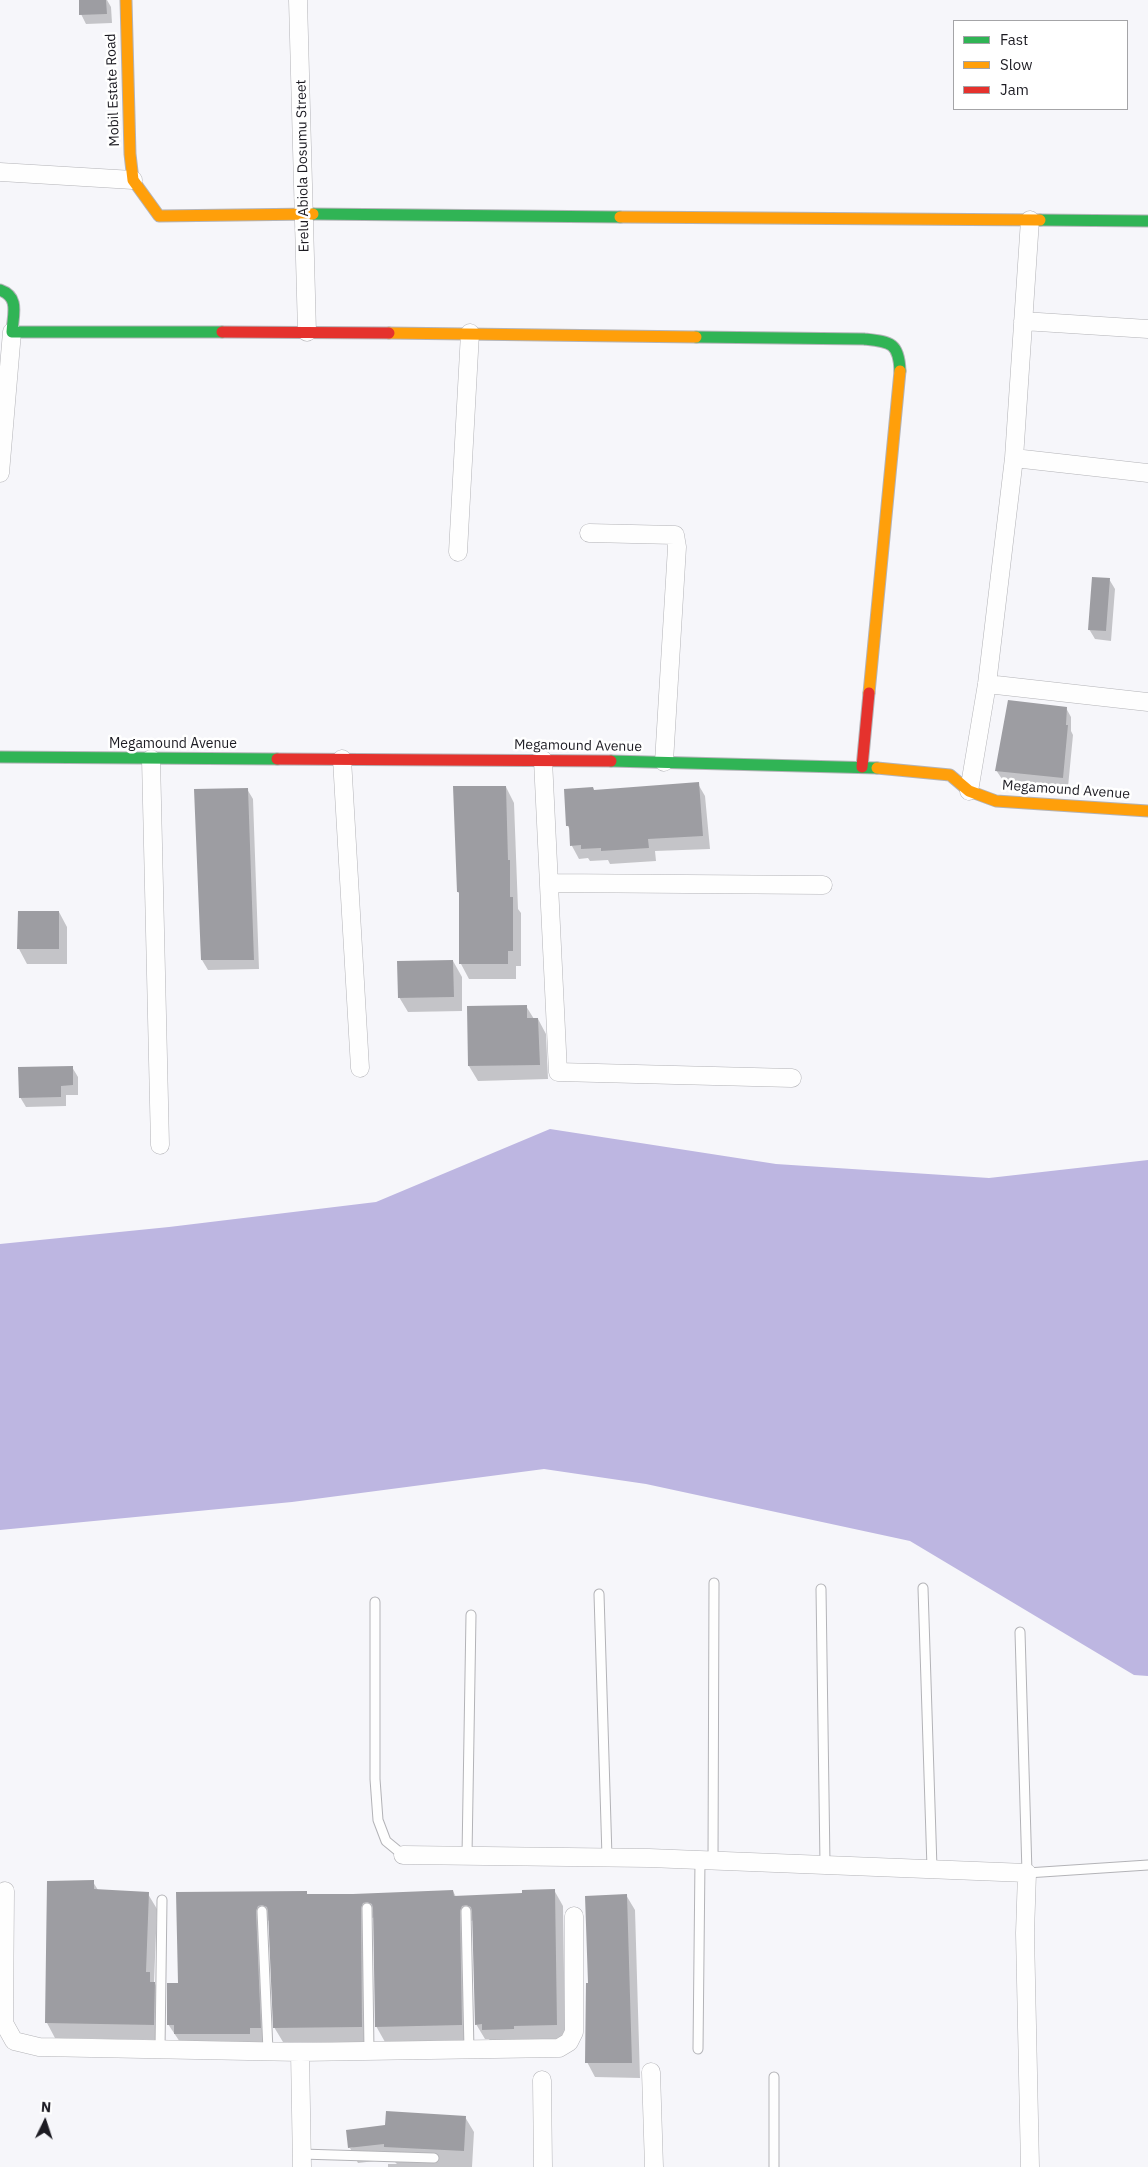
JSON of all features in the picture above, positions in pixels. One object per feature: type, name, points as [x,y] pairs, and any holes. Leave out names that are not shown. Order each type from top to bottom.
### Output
[{"type":"street","name":"Mobil Estate Road","points":[[126,0],[133,180]]},
{"type":"street","name":"Erelu Abiola Dosumu Street","points":[[298,0],[307,332]]},
{"type":"street","points":[[0,172],[133,180],[159,216],[304,214],[1148,221]]},
{"type":"street","points":[[969,791],[987,684],[1014,458],[1030,220]]},
{"type":"street","points":[[0,290],[9,293],[14,301],[0,473]]},
{"type":"street","points":[[1023,321],[1148,329]]},
{"type":"street","points":[[12,332],[470,333],[854,339],[886,341],[893,344],[898,350],[900,375],[862,767]]},
{"type":"street","points":[[458,552],[470,333]]},
{"type":"street","points":[[1014,458],[1148,473]]},
{"type":"street","points":[[589,533],[675,535],[677,547],[664,762]]},
{"type":"street","points":[[987,684],[1148,702]]},
{"type":"street","name":"Megamound Avenue","points":[[0,757],[543,760],[862,767],[950,775],[969,791],[996,801],[1148,811]]},
{"type":"street","points":[[151,759],[160,1145]]},
{"type":"street","points":[[342,759],[360,1068]]},
{"type":"street","points":[[543,760],[558,1072],[792,1078]]},
{"type":"street","points":[[549,883],[823,885]]},
{"type":"street","points":[[403,1855],[607,1857],[1027,1872],[1025,1933],[1030,2167]]},
{"type":"street","points":[[5,1891],[4,2023],[14,2040],[39,2047],[300,2052],[560,2048],[569,2042],[574,2032],[574,1916]]},
{"type":"street","points":[[300,2052],[302,2160]]},
{"type":"street","points":[[651,2072],[654,2167]]},
{"type":"street","points":[[542,2080],[543,2167]]},
{"type":"lane","points":[[698,2049],[707,1860],[714,1583]]},
{"type":"lane","points":[[924,1588],[932,1868]]},
{"type":"lane","points":[[821,1589],[825,1864]]},
{"type":"lane","points":[[599,1594],[607,1857]]},
{"type":"lane","points":[[375,1602],[375,1779],[378,1820],[386,1841],[403,1855]]},
{"type":"lane","points":[[467,1855],[471,1615]]},
{"type":"lane","points":[[1020,1632],[1027,1872],[1148,1865]]},
{"type":"lane","points":[[160,2049],[162,1900]]},
{"type":"lane","points":[[367,1908],[369,2051]]},
{"type":"lane","points":[[262,1911],[268,2051]]},
{"type":"lane","points":[[466,1911],[469,2050]]},
{"type":"lane","points":[[774,2077],[774,2167]]},
{"type":"lane","points":[[302,2160],[434,2158]]},
{"type":"shaded area","points":[[550,1129],[776,1164],[989,1178],[1148,1160],[1148,1676],[1134,1675],[910,1541],[646,1484],[544,1469],[292,1502],[0,1530],[0,1244],[169,1227],[376,1202]]},
{"type":"building","points":[[79,0],[106,0],[107,14],[79,15]]},
{"type":"building","points":[[1092,577],[1110,578],[1106,631],[1088,630]]},
{"type":"building","points":[[1008,700],[1067,707],[1066,725],[1068,725],[1063,778],[995,771]]},
{"type":"building","points":[[699,782],[703,836],[648,839],[649,848],[601,851],[601,848],[581,849],[581,845],[570,846],[569,826],[566,826],[564,789],[593,787],[594,790]]},
{"type":"building","points":[[453,786],[506,786],[510,897],[513,897],[513,951],[508,951],[508,964],[459,964],[459,892],[457,892]]},
{"type":"building","points":[[248,788],[254,960],[201,960],[194,789]]},
{"type":"building","points":[[18,911],[59,911],[59,949],[17,949]]},
{"type":"building","points":[[453,960],[454,997],[398,998],[397,961]]},
{"type":"building","points":[[527,1005],[527,1018],[538,1018],[540,1065],[468,1066],[467,1006]]},
{"type":"building","points":[[73,1066],[73,1085],[61,1086],[61,1097],[19,1098],[18,1067]]},
{"type":"building","points":[[94,1880],[94,1889],[149,1892],[146,1972],[150,1972],[150,1982],[155,1982],[154,2025],[45,2023],[47,1881]]},
{"type":"building","points":[[555,1889],[557,2025],[514,2026],[514,2029],[482,2030],[482,2024],[475,2025],[472,1911],[471,1907],[466,1905],[462,1906],[460,1911],[462,2025],[375,2027],[373,1908],[372,1904],[367,1902],[363,1903],[361,1908],[362,2027],[273,2028],[268,1911],[267,1907],[262,1905],[258,1906],[256,1911],[261,2028],[250,2028],[250,2034],[174,2034],[174,2025],[167,2025],[167,1983],[178,1983],[176,1892],[307,1891],[307,1894],[353,1894],[453,1890],[454,1896],[522,1893],[522,1890]]},
{"type":"building","points":[[627,1894],[632,2063],[585,2063],[586,1983],[588,1983],[585,1896]]},
{"type":"building","points":[[386,2111],[466,2116],[464,2151],[384,2147],[384,2144],[348,2148],[346,2130],[385,2125]]},
{"type":"traffic: fast","points":[[313,214],[620,217]]},
{"type":"traffic: fast","points":[[1040,220],[1148,221]]},
{"type":"traffic: fast","points":[[0,290],[6,293],[13,302],[12,332],[222,332]]},
{"type":"traffic: fast","points":[[696,337],[864,339],[880,341],[891,345],[895,349],[898,354],[900,371]]},
{"type":"traffic: fast","points":[[0,757],[277,759]]},
{"type":"traffic: fast","points":[[611,761],[877,768]]},
{"type":"traffic: slow","points":[[126,0],[130,154],[133,180],[159,216],[313,214]]},
{"type":"traffic: slow","points":[[620,217],[1040,220]]},
{"type":"traffic: slow","points":[[389,333],[696,337]]},
{"type":"traffic: slow","points":[[869,693],[900,371]]},
{"type":"traffic: slow","points":[[877,768],[950,775],[969,791],[996,801],[1148,811]]},
{"type":"traffic: jam","points":[[222,332],[389,333]]},
{"type":"traffic: jam","points":[[862,767],[869,693]]},
{"type":"traffic: jam","points":[[277,759],[611,761]]}]
